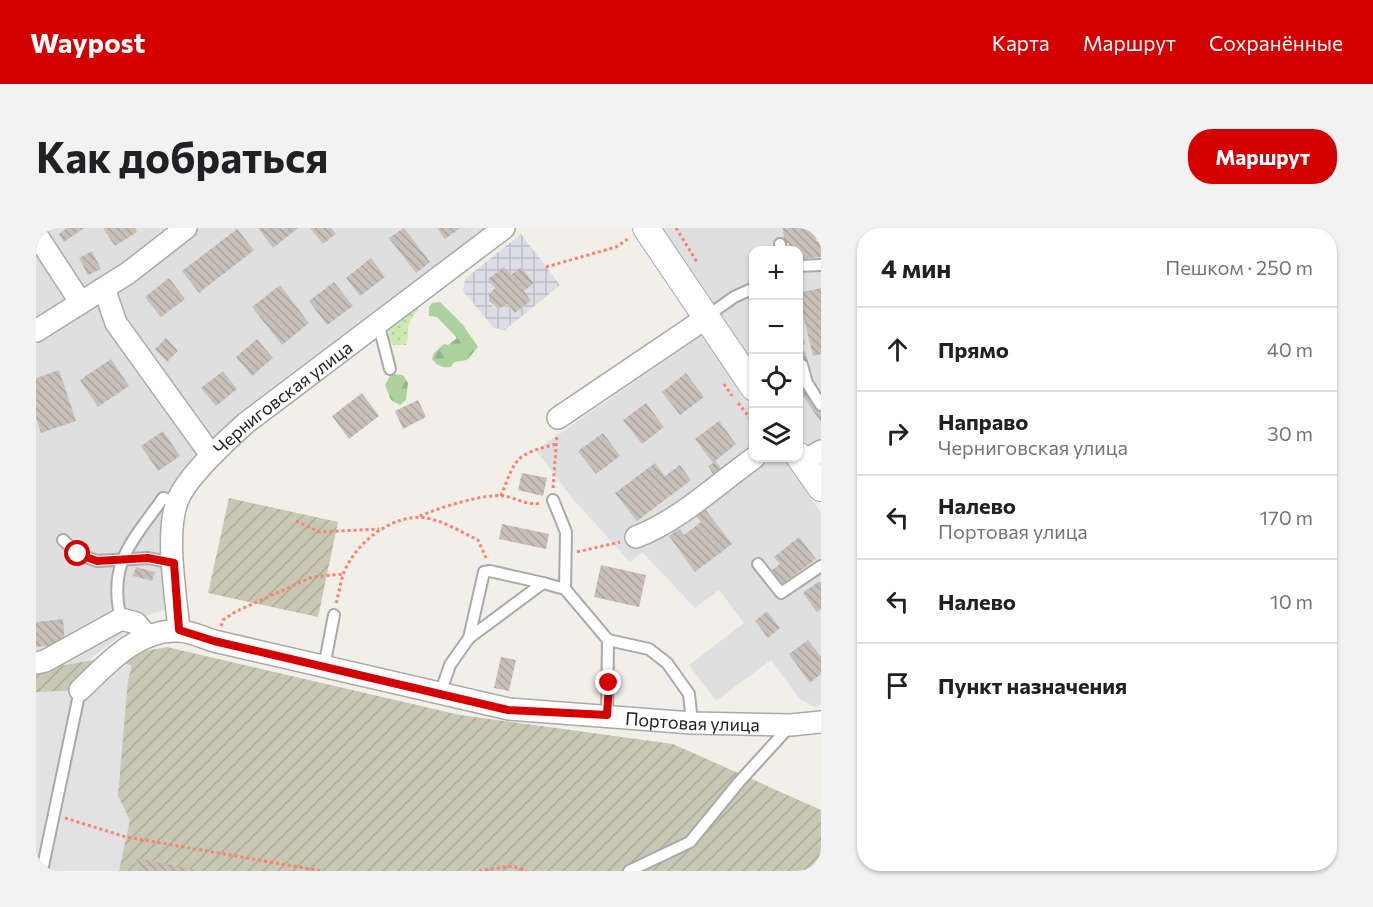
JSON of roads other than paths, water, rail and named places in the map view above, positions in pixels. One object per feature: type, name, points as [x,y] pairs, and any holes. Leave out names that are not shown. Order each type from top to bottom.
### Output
[{"type":"street","points":[[36,331],[104,288],[186,228]]},
{"type":"street","name":"Черниговская улица","points":[[179,630],[171,534],[177,501],[211,454],[246,423],[504,228]]},
{"type":"street","points":[[641,231],[706,318],[749,382]]},
{"type":"street","points":[[36,234],[81,303]]},
{"type":"street","points":[[104,288],[116,323],[211,454]]},
{"type":"street","points":[[558,418],[706,318]]},
{"type":"street","points":[[808,456],[821,488]]},
{"type":"street","points":[[636,537],[652,531],[709,493],[749,461]]},
{"type":"street","points":[[36,663],[45,661],[121,619],[136,623],[147,636]]},
{"type":"street","name":"Портовая улица","points":[[80,690],[113,658],[147,636],[179,630],[214,641],[508,710],[607,715],[692,723],[791,725],[821,722]]},
{"type":"lane","points":[[803,267],[821,265]]},
{"type":"lane","points":[[706,318],[734,297],[749,290]]},
{"type":"lane","points":[[378,322],[390,369]]},
{"type":"lane","points":[[803,369],[807,383],[821,405]]},
{"type":"lane","points":[[121,619],[115,597],[121,558],[163,498],[177,501]]},
{"type":"lane","points":[[553,500],[566,532],[565,589]]},
{"type":"lane","points":[[63,540],[78,554],[97,561],[148,558],[174,563]]},
{"type":"lane","points":[[758,564],[781,593],[821,566]]},
{"type":"lane","points":[[469,638],[484,572],[490,571],[565,589],[608,640],[649,649],[667,663],[689,694],[692,723]]},
{"type":"lane","points":[[440,694],[450,665],[469,638],[543,583]]},
{"type":"lane","points":[[324,667],[334,615]]},
{"type":"lane","points":[[607,715],[608,640]]},
{"type":"lane","points":[[42,871],[80,690]]},
{"type":"lane","points":[[629,871],[690,842],[739,782],[791,725]]}]
